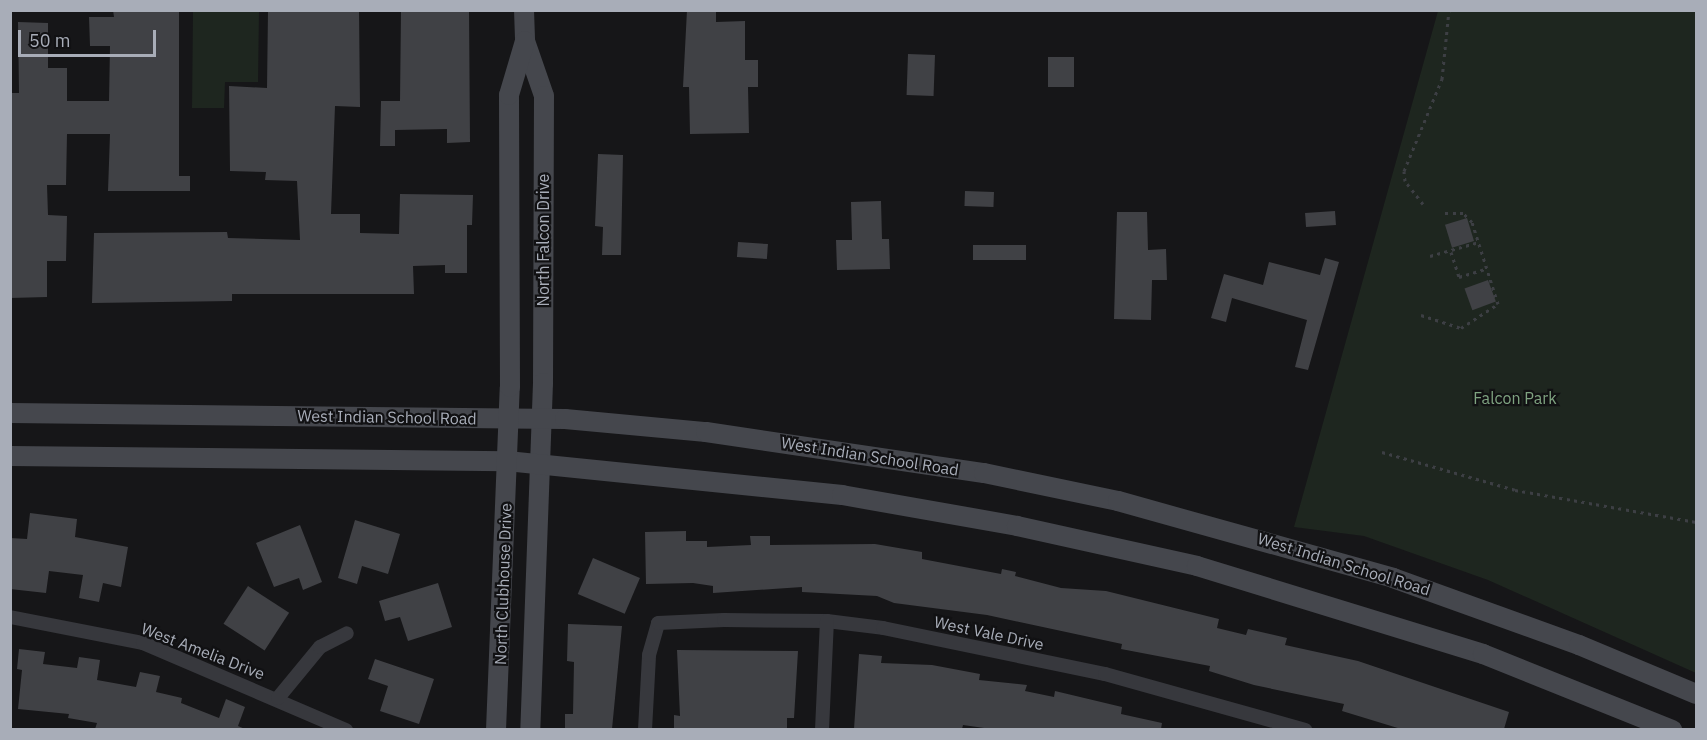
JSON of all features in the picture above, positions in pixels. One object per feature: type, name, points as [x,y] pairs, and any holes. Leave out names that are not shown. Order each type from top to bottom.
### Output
[{"type":"main road","name":"North Falcon Drive","points":[[524,10],[525,41],[544,96],[541,441]]},
{"type":"main road","name":"North Falcon Drive","points":[[508,440],[509,95],[525,41]]},
{"type":"main road","name":"West Indian School Road","points":[[10,413],[541,419],[706,432],[838,450],[1118,501],[1257,537],[1455,599],[1695,693]]},
{"type":"main road","name":"North Clubhouse Drive","points":[[496,729],[508,440]]},
{"type":"main road","name":"North Clubhouse Drive","points":[[530,729],[541,441]]},
{"type":"main road","points":[[10,456],[507,461],[783,486],[1126,549],[1407,628],[1664,726]]},
{"type":"main road","points":[[502,617],[535,619]]},
{"type":"street","name":"West Amelia Drive","points":[[10,617],[143,643],[278,698],[346,729]]},
{"type":"street","name":"West Vale Drive","points":[[645,729],[649,655],[658,623],[827,621],[883,628],[1105,674],[1305,729]]},
{"type":"street","points":[[822,729],[827,621]]},
{"type":"street","name":"West Amelia Drive","points":[[278,698],[320,647],[347,633]]},
{"type":"path","points":[[1423,204],[1405,181],[1404,171],[1442,79],[1449,10]]},
{"type":"path","points":[[1421,315],[1461,328],[1494,310],[1498,297],[1468,216],[1442,213]]},
{"type":"path","points":[[1430,256],[1451,252],[1479,242]]},
{"type":"path","points":[[1451,252],[1460,277],[1488,268]]},
{"type":"path","points":[[1382,452],[1515,490],[1696,522]]},
{"type":"green space","points":[[193,11],[259,11],[258,82],[225,82],[224,108],[192,108]]},
{"type":"green space","name":"Falcon Park","points":[[1438,11],[1696,11],[1696,673],[1488,580],[1364,536],[1294,527]]},
{"type":"building","points":[[113,10],[179,10],[179,176],[190,176],[190,191],[108,191],[110,134],[67,134],[66,185],[47,185],[48,215],[67,216],[66,261],[47,261],[47,297],[10,298],[10,93],[19,93],[18,22],[48,23],[48,68],[67,68],[67,101],[109,101],[110,46],[90,46],[89,17],[114,17]]},
{"type":"building","points":[[268,10],[359,10],[360,107],[335,106],[331,214],[360,214],[360,233],[399,234],[400,194],[473,195],[472,225],[467,225],[467,273],[445,273],[445,265],[413,266],[414,294],[232,294],[232,301],[92,303],[94,233],[227,232],[228,238],[300,240],[297,181],[265,180],[266,172],[230,171],[229,86],[267,88]]},
{"type":"building","points":[[401,10],[469,10],[470,142],[447,143],[447,129],[395,130],[395,146],[380,146],[381,101],[400,101]]},
{"type":"building","points":[[687,10],[716,10],[716,22],[745,21],[745,60],[758,60],[758,87],[748,87],[749,133],[690,134],[689,87],[683,87]]},
{"type":"building","points":[[908,54],[935,55],[934,96],[907,95]]},
{"type":"building","points":[[1048,57],[1074,57],[1074,87],[1048,87]]},
{"type":"building","points":[[598,154],[623,155],[621,255],[602,255],[603,227],[595,226]]},
{"type":"building","points":[[965,191],[994,192],[993,207],[964,206]]},
{"type":"building","points":[[881,201],[882,239],[889,239],[890,269],[837,270],[836,240],[852,240],[851,202]]},
{"type":"building","points":[[1335,211],[1336,225],[1306,227],[1305,213]]},
{"type":"building","points":[[1117,212],[1147,212],[1148,250],[1166,249],[1167,280],[1152,280],[1151,320],[1114,319]]},
{"type":"building","points":[[1467,218],[1474,241],[1452,248],[1445,225]]},
{"type":"building","points":[[738,242],[768,244],[767,259],[737,257]]},
{"type":"building","points":[[973,245],[1026,245],[1026,260],[973,260]]},
{"type":"building","points":[[1325,258],[1339,262],[1308,370],[1295,367],[1307,320],[1232,298],[1226,322],[1211,318],[1224,274],[1263,285],[1269,262],[1320,275]]},
{"type":"building","points":[[1488,280],[1496,302],[1472,310],[1465,289]]},
{"type":"building","points":[[30,513],[77,519],[75,537],[128,547],[121,587],[103,583],[99,602],[79,598],[83,575],[49,571],[46,593],[10,589],[10,538],[27,539]]},
{"type":"building","points":[[355,520],[400,534],[388,574],[362,566],[357,584],[338,578]]},
{"type":"building","points":[[300,525],[322,582],[303,590],[299,578],[274,587],[256,543]]},
{"type":"building","points":[[686,531],[686,541],[707,541],[707,547],[751,545],[750,536],[770,536],[770,545],[875,544],[922,552],[922,559],[1001,574],[1002,569],[1016,572],[1015,576],[1061,588],[1106,591],[1219,619],[1217,628],[1246,635],[1248,629],[1287,638],[1285,645],[1358,661],[1509,712],[1504,729],[1401,729],[1342,711],[1344,704],[1254,685],[1209,671],[1210,666],[1121,649],[1122,644],[987,615],[894,603],[877,596],[802,592],[802,587],[713,593],[713,586],[693,583],[646,584],[645,532]]},
{"type":"building","points":[[593,558],[640,578],[625,614],[578,594]]},
{"type":"building","points":[[438,583],[452,627],[408,641],[400,617],[385,621],[379,601]]},
{"type":"building","points":[[248,586],[289,613],[265,650],[223,624]]},
{"type":"building","points":[[568,624],[622,626],[612,729],[565,729],[565,714],[573,714],[574,662],[567,661]]},
{"type":"building","points":[[19,649],[45,652],[43,664],[77,668],[79,657],[100,660],[97,680],[136,687],[140,672],[160,676],[156,692],[182,698],[181,703],[219,718],[226,699],[245,707],[238,726],[245,729],[95,729],[97,723],[68,718],[69,714],[18,709],[22,670],[17,669]]},
{"type":"building","points":[[677,650],[798,651],[794,718],[787,718],[787,729],[674,729],[674,715],[680,716]]},
{"type":"building","points":[[859,654],[882,656],[881,663],[932,665],[980,674],[979,680],[1027,685],[1025,691],[1054,697],[1055,691],[1122,707],[1121,714],[1162,723],[1161,729],[991,729],[963,725],[962,729],[854,729]]},
{"type":"building","points":[[375,659],[434,679],[419,724],[380,711],[388,686],[368,679]]}]
